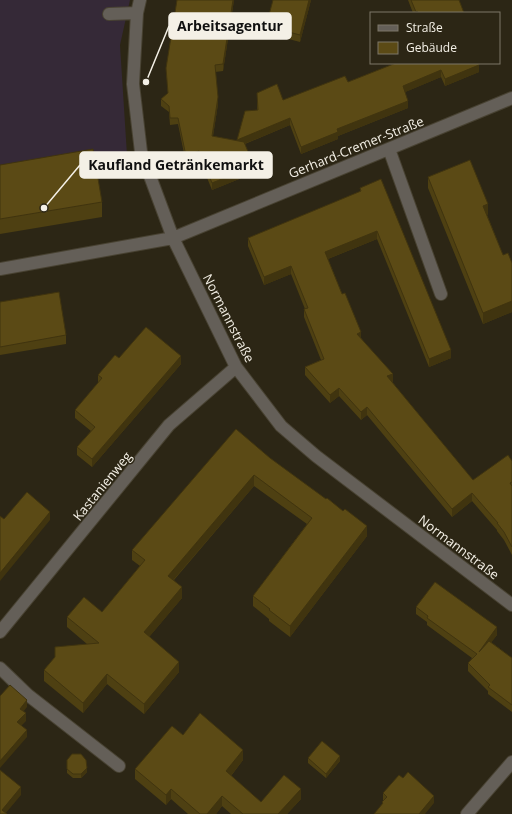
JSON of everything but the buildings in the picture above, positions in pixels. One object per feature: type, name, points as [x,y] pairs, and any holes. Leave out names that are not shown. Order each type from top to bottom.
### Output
[{"type":"street","name":"Normannstraße","points":[[140,0],[137,13],[133,84],[141,152],[173,238],[236,367],[281,426],[316,456],[512,605]]},
{"type":"street","points":[[109,14],[137,13]]},
{"type":"street","name":"Gerhard-Cremer-Straße","points":[[0,269],[173,238],[512,98]]},
{"type":"street","points":[[389,149],[441,294]]},
{"type":"street","name":"Kastanienweg","points":[[0,632],[170,425],[236,367]]},
{"type":"street","points":[[0,668],[28,695],[119,766]]},
{"type":"street","points":[[467,814],[512,762]]},
{"type":"shaded area","points":[[0,0],[130,0],[120,45],[127,155],[0,166]]},
{"type":"place","name":"Arbeitsagentur","points":[[146,82]]},
{"type":"place","name":"Kaufland Getränkemarkt","points":[[44,208]]}]
